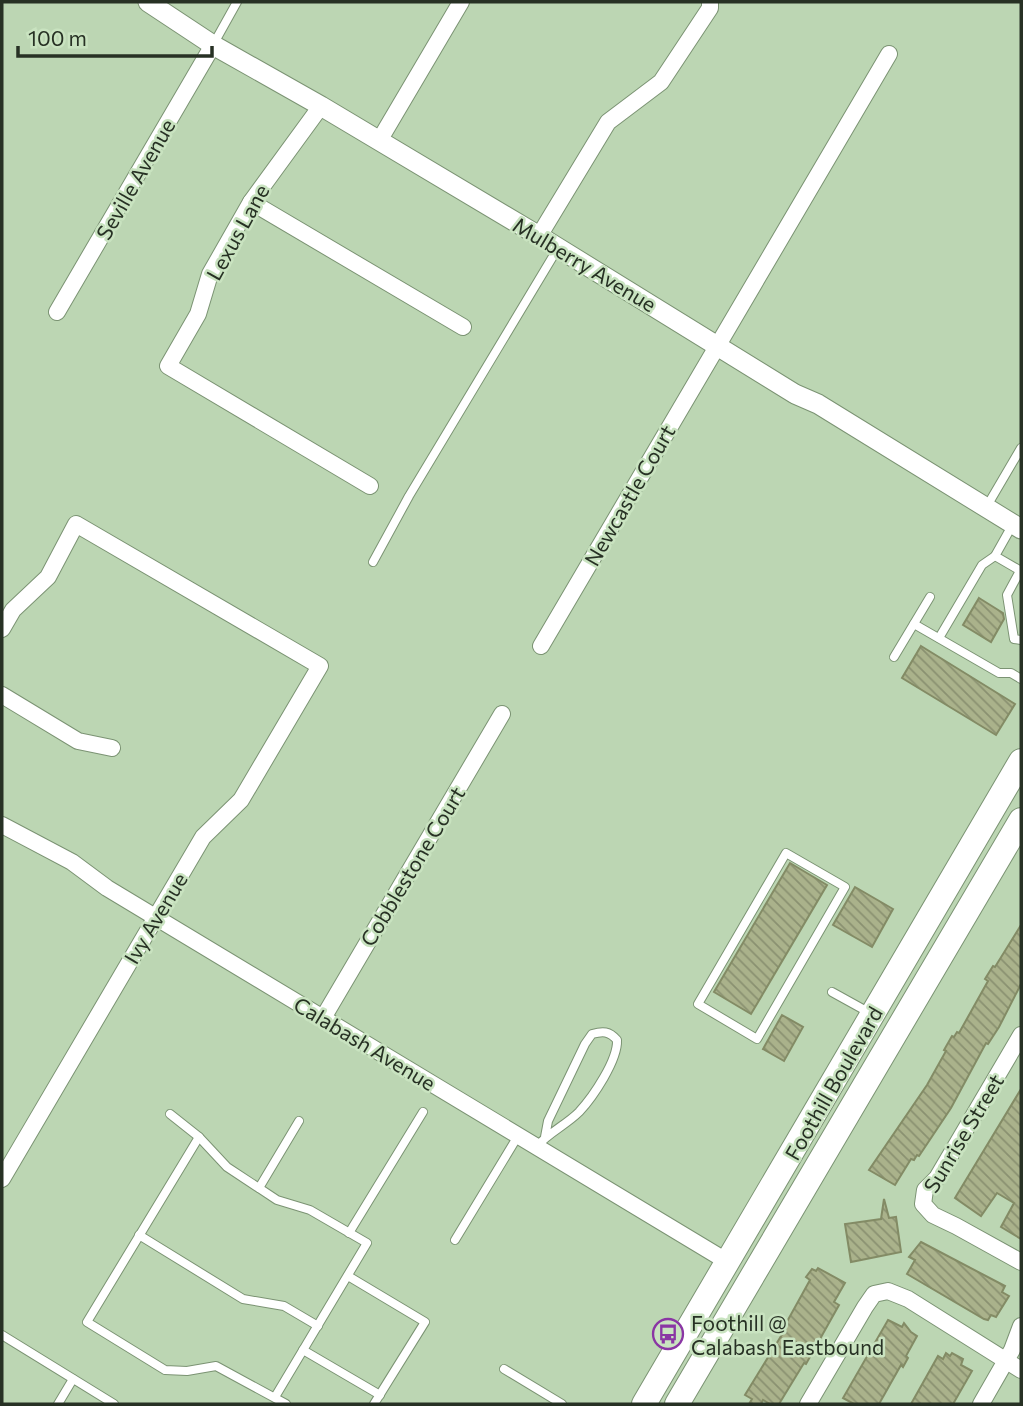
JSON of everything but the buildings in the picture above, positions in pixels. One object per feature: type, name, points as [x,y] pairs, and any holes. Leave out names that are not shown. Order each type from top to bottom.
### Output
[{"type":"main road","name":"Foothill Boulevard","points":[[644,1404],[1021,761]]},
{"type":"main road","name":"Foothill Boulevard","points":[[677,1404],[1021,820]]},
{"type":"street","name":"Mulberry Avenue","points":[[148,2],[213,45],[539,236],[794,394],[818,404],[1017,526]]},
{"type":"street","points":[[379,141],[461,2]]},
{"type":"street","points":[[539,236],[608,122],[661,82],[710,8],[710,2]]},
{"type":"street","name":"Seville Avenue","points":[[57,312],[213,45]]},
{"type":"street","name":"Newcastle Court","points":[[541,646],[889,54]]},
{"type":"street","name":"Lexus Lane","points":[[321,106],[251,202],[210,274],[198,314],[168,366],[370,486]]},
{"type":"street","points":[[251,202],[463,327]]},
{"type":"street","name":"Ivy Avenue","points":[[2,629],[13,610],[48,577],[76,524],[320,666],[241,800],[203,837],[2,1179]]},
{"type":"street","points":[[2,695],[78,741],[112,748]]},
{"type":"street","name":"Cobblestone Court","points":[[323,1018],[502,714]]},
{"type":"street","name":"Calabash Avenue","points":[[2,825],[72,862],[107,888],[518,1136],[540,1142],[728,1262]]},
{"type":"street","name":"Sunrise Street","points":[[1021,1035],[937,1178],[925,1190],[923,1204],[933,1215],[1021,1262]]},
{"type":"street","points":[[808,1404],[874,1294],[888,1291],[908,1299],[1021,1370]]},
{"type":"street","points":[[981,1404],[1006,1361],[1021,1326]]},
{"type":"lane","points":[[213,45],[237,2]]},
{"type":"lane","points":[[373,562],[409,496],[558,248]]},
{"type":"lane","points":[[986,508],[1021,448]]},
{"type":"lane","points":[[939,638],[982,565],[995,556],[1017,526]]},
{"type":"lane","points":[[995,556],[1021,571],[1007,595],[1014,639],[1021,640]]},
{"type":"lane","points":[[894,657],[930,597]]},
{"type":"lane","points":[[914,624],[999,673],[1011,673],[1021,679]]},
{"type":"lane","points":[[786,853],[845,887],[816,937],[757,1039],[698,1004],[786,853]]},
{"type":"lane","points":[[832,992],[873,1014]]},
{"type":"lane","points":[[611,1033],[617,1040],[618,1049],[607,1073],[580,1111],[540,1142],[585,1044],[592,1034],[611,1033]]},
{"type":"lane","points":[[349,1233],[423,1112]]},
{"type":"lane","points":[[170,1114],[199,1136],[226,1167],[277,1200],[310,1210],[367,1244],[275,1397]]},
{"type":"lane","points":[[259,1188],[299,1121]]},
{"type":"lane","points":[[199,1136],[87,1322],[165,1370],[187,1371],[216,1366],[286,1404]]},
{"type":"lane","points":[[455,1240],[518,1136]]},
{"type":"lane","points":[[139,1235],[243,1299],[284,1306],[318,1326]]},
{"type":"lane","points":[[348,1276],[425,1322],[375,1404]]},
{"type":"lane","points":[[2,1335],[114,1404]]},
{"type":"lane","points":[[303,1350],[380,1395]]},
{"type":"lane","points":[[504,1369],[562,1404]]},
{"type":"lane","points":[[58,1404],[73,1379]]},
{"type":"place","name":"Foothill @ Calabash Eastbound","points":[[668,1334]]}]
